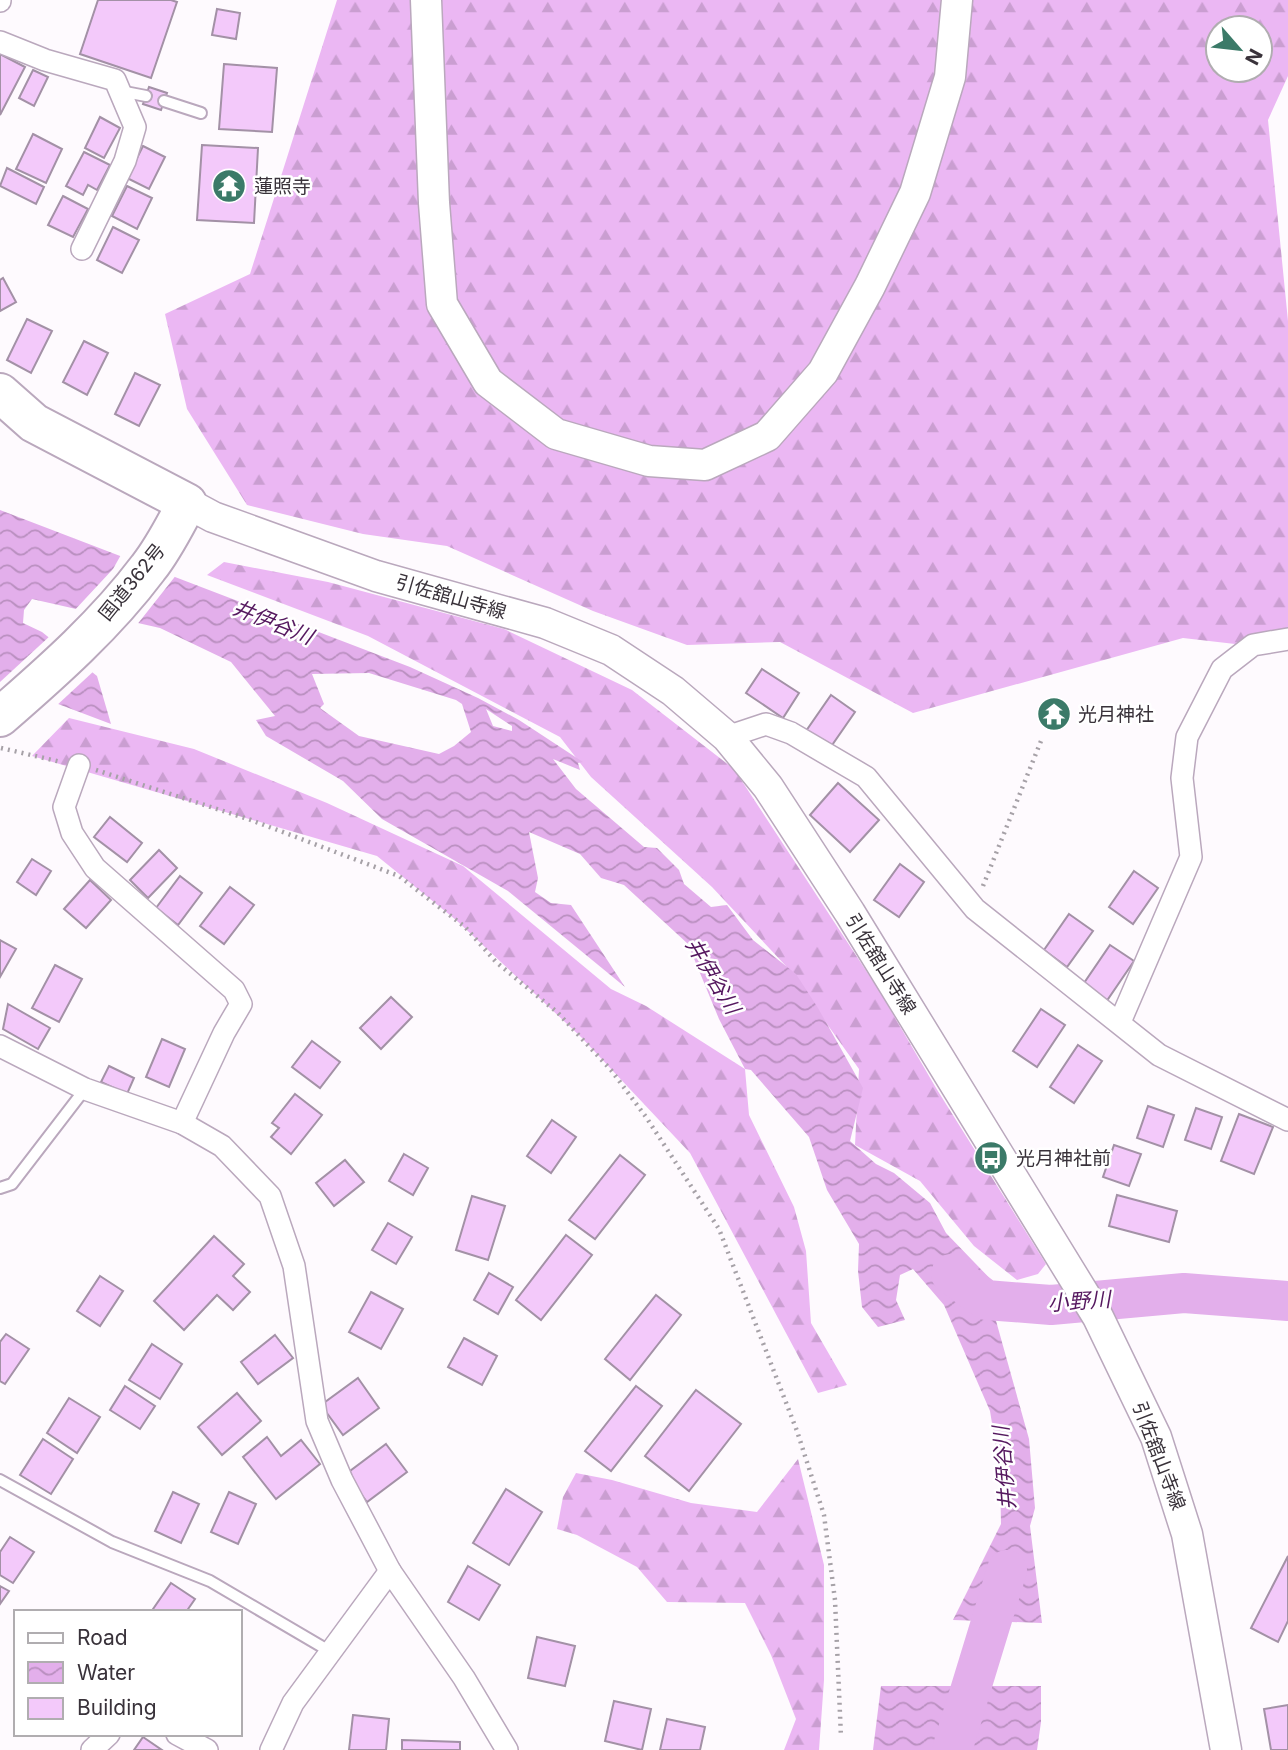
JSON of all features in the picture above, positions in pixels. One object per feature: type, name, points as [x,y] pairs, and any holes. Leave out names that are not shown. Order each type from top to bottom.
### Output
[{"type":"highway","points":[[0,393],[34,423],[178,518]]},
{"type":"highway","name":"国道362号","points":[[0,717],[63,661],[112,610],[148,568],[178,518]]},
{"type":"main road","points":[[426,0],[434,203],[442,304],[488,382],[556,435],[649,461],[705,465],[768,436],[823,372],[864,297],[915,193],[950,77],[957,0]]},
{"type":"main road","name":"引佐舘山寺線","points":[[178,518],[213,517],[376,576],[545,623],[611,650],[673,691],[727,737],[768,787],[850,913],[1098,1317],[1156,1437],[1187,1534],[1226,1750]]},
{"type":"street","points":[[0,42],[45,60],[115,80],[135,127],[125,161],[82,249]]},
{"type":"street","points":[[1120,1022],[1191,857],[1182,778],[1187,737],[1222,669],[1253,645],[1288,639]]},
{"type":"street","points":[[727,737],[766,724],[791,733],[866,777],[975,909],[1159,1055],[1288,1120]]},
{"type":"street","points":[[79,765],[64,807],[72,833],[95,868],[233,990],[242,1004],[224,1033],[183,1123]]},
{"type":"street","points":[[0,1046],[85,1089],[183,1123],[222,1146],[271,1196],[294,1266],[317,1421],[342,1480],[390,1571],[464,1678],[507,1750]]},
{"type":"street","points":[[271,1750],[293,1703],[390,1571]]},
{"type":"street","points":[[92,1750],[107,1736]]},
{"type":"street","points":[[181,1736],[207,1750]]},
{"type":"lane","points":[[120,91],[146,96]]},
{"type":"lane","points":[[164,101],[201,113]]},
{"type":"lane","points":[[0,1188],[12,1184],[85,1089]]},
{"type":"lane","points":[[0,1480],[111,1542],[210,1581],[331,1652]]},
{"type":"path","points":[[975,909],[1041,741]]},
{"type":"path","points":[[0,748],[79,765],[251,820],[399,876],[465,927],[496,962],[558,1013],[611,1070],[646,1117],[719,1229],[797,1431],[824,1515],[835,1600],[841,1737]]},
{"type":"green space","points":[[337,0],[1288,0],[1288,76],[1268,120],[1288,321],[1288,650],[1183,638],[913,713],[780,642],[687,645],[593,611],[447,546],[363,534],[247,505],[187,409],[165,314],[250,274]]},
{"type":"green space","points":[[224,562],[328,582],[504,629],[632,690],[734,769],[880,992],[936,1088],[1046,1264],[1038,1274],[1017,1280],[974,1246],[920,1181],[855,1145],[859,1069],[785,965],[712,887],[591,777],[560,737],[368,636],[207,575]]},
{"type":"green space","points":[[69,718],[194,749],[327,803],[463,866],[611,989],[646,1006],[745,1069],[749,1115],[794,1207],[806,1251],[811,1323],[847,1385],[818,1393],[690,1153],[581,1037],[456,920],[377,856],[32,756]]},
{"type":"green space","points":[[798,1459],[824,1565],[824,1680],[819,1750],[784,1750],[796,1719],[771,1655],[745,1603],[667,1602],[637,1567],[577,1535],[557,1529],[563,1497],[576,1473],[612,1480],[691,1503],[757,1512]]},
{"type":"water","points":[[0,510],[410,667],[519,720],[583,762],[578,763],[580,770],[553,759],[576,789],[644,847],[657,848],[679,870],[684,884],[711,907],[727,905],[753,940],[796,974],[863,1088],[850,1141],[876,1164],[894,1173],[930,1203],[946,1233],[1002,1291],[993,1310],[1029,1439],[1035,1508],[1030,1526],[1042,1623],[953,1620],[1001,1524],[1000,1472],[990,1411],[944,1305],[913,1269],[900,1275],[896,1300],[905,1320],[878,1327],[862,1307],[858,1271],[859,1244],[827,1190],[809,1137],[751,1070],[745,1069],[719,1019],[688,944],[624,885],[601,878],[580,854],[529,832],[538,878],[535,892],[551,903],[571,905],[625,987],[508,891],[382,819],[343,781],[266,736],[256,720],[275,716],[231,662],[160,628],[32,599],[24,610],[23,623],[42,632],[97,676],[111,724],[0,682]],"holes":[[[369,673],[456,700],[462,704],[471,732],[439,754],[359,736],[320,708],[324,704],[312,674]],[[486,709],[512,726],[512,731],[493,726]]]},
{"type":"water","points":[[881,1686],[1041,1686],[1041,1722],[1037,1750],[873,1750]]},
{"type":"pier","points":[[122,553],[177,574],[136,626],[72,613],[113,569]]},
{"type":"pier","points":[[51,635],[95,670],[55,707],[0,686],[0,682]]},
{"type":"building","points":[[98,0],[177,2],[151,78],[80,54]]},
{"type":"building","points":[[217,9],[240,13],[236,39],[212,35]]},
{"type":"building","points":[[0,54],[25,67],[0,115]]},
{"type":"building","points":[[224,64],[277,68],[272,132],[219,129]]},
{"type":"building","points":[[33,70],[48,77],[34,106],[19,98]]},
{"type":"building","points":[[149,87],[167,93],[161,110],[143,104]]},
{"type":"building","points":[[100,117],[120,128],[104,158],[85,148]]},
{"type":"building","points":[[33,134],[62,149],[46,183],[16,169]]},
{"type":"building","points":[[202,145],[258,148],[254,223],[197,220]]},
{"type":"building","points":[[143,146],[165,157],[149,189],[127,178]]},
{"type":"building","points":[[84,152],[110,165],[97,190],[88,185],[83,195],[66,186]]},
{"type":"building","points":[[7,168],[44,187],[36,204],[0,186]]},
{"type":"building","points":[[127,186],[152,198],[137,229],[112,216]]},
{"type":"building","points":[[63,196],[88,209],[73,237],[48,225]]},
{"type":"building","points":[[113,227],[139,240],[122,273],[97,260]]},
{"type":"building","points":[[3,278],[16,302],[0,311],[0,280]]},
{"type":"building","points":[[27,319],[52,331],[31,373],[7,360]]},
{"type":"building","points":[[84,341],[108,353],[87,395],[63,382]]},
{"type":"building","points":[[135,373],[160,385],[139,426],[115,414]]},
{"type":"building","points":[[762,669],[799,693],[783,718],[746,693]]},
{"type":"building","points":[[831,695],[855,712],[830,748],[806,731]]},
{"type":"building","points":[[838,783],[879,820],[850,852],[810,815]]},
{"type":"building","points":[[110,817],[142,843],[127,862],[94,837]]},
{"type":"building","points":[[159,850],[177,868],[148,898],[130,880]]},
{"type":"building","points":[[32,859],[51,871],[36,895],[17,882]]},
{"type":"building","points":[[900,864],[924,882],[899,917],[874,900]]},
{"type":"building","points":[[1134,871],[1158,888],[1133,924],[1109,907]]},
{"type":"building","points":[[180,876],[202,893],[178,925],[156,908]]},
{"type":"building","points":[[90,880],[111,900],[86,928],[64,909]]},
{"type":"building","points":[[230,887],[254,905],[224,944],[200,926]]},
{"type":"building","points":[[1069,914],[1093,931],[1067,967],[1044,950]]},
{"type":"building","points":[[0,940],[16,949],[0,977]]},
{"type":"building","points":[[1110,945],[1134,961],[1106,1002],[1082,986]]},
{"type":"building","points":[[55,965],[82,979],[59,1022],[32,1008]]},
{"type":"building","points":[[391,997],[412,1017],[381,1049],[360,1028]]},
{"type":"building","points":[[8,1004],[50,1028],[38,1049],[3,1029]]},
{"type":"building","points":[[1041,1009],[1065,1025],[1037,1067],[1013,1051]]},
{"type":"building","points":[[162,1039],[185,1049],[169,1087],[146,1077]]},
{"type":"building","points":[[312,1041],[340,1062],[320,1088],[292,1067]]},
{"type":"building","points":[[1078,1045],[1102,1061],[1074,1103],[1050,1087]]},
{"type":"building","points":[[109,1066],[134,1078],[127,1094],[101,1082]]},
{"type":"building","points":[[295,1094],[322,1115],[291,1154],[271,1137],[279,1128],[272,1123]]},
{"type":"building","points":[[1148,1106],[1174,1115],[1163,1147],[1137,1138]]},
{"type":"building","points":[[1196,1108],[1222,1117],[1211,1149],[1185,1140]]},
{"type":"building","points":[[1239,1114],[1273,1127],[1254,1174],[1221,1161]]},
{"type":"building","points":[[552,1120],[576,1137],[551,1173],[527,1156]]},
{"type":"building","points":[[1114,1145],[1141,1154],[1129,1186],[1103,1177]]},
{"type":"building","points":[[404,1154],[428,1168],[413,1195],[389,1181]]},
{"type":"building","points":[[620,1155],[645,1175],[595,1239],[569,1220]]},
{"type":"building","points":[[345,1160],[364,1182],[334,1206],[316,1183]]},
{"type":"building","points":[[1117,1195],[1177,1211],[1169,1242],[1109,1226]]},
{"type":"building","points":[[472,1196],[505,1206],[488,1260],[456,1250]]},
{"type":"building","points":[[388,1223],[412,1237],[396,1264],[372,1250]]},
{"type":"building","points":[[566,1235],[592,1255],[541,1320],[516,1300]]},
{"type":"building","points":[[214,1236],[244,1264],[233,1276],[250,1292],[233,1310],[217,1295],[184,1330],[154,1301]]},
{"type":"building","points":[[489,1273],[513,1287],[498,1314],[474,1300]]},
{"type":"building","points":[[100,1276],[123,1291],[100,1326],[77,1311]]},
{"type":"building","points":[[371,1292],[403,1309],[381,1349],[349,1332]]},
{"type":"building","points":[[656,1295],[681,1315],[630,1380],[605,1359]]},
{"type":"building","points":[[6,1334],[29,1349],[5,1384],[0,1381],[0,1342]]},
{"type":"building","points":[[275,1335],[293,1358],[258,1384],[241,1362]]},
{"type":"building","points":[[464,1338],[497,1356],[482,1385],[448,1367]]},
{"type":"building","points":[[152,1344],[182,1364],[160,1399],[129,1380]]},
{"type":"building","points":[[358,1378],[379,1408],[343,1435],[321,1405]]},
{"type":"building","points":[[125,1386],[155,1406],[140,1429],[110,1410]]},
{"type":"building","points":[[636,1386],[662,1406],[611,1471],[585,1451]]},
{"type":"building","points":[[696,1390],[741,1424],[689,1491],[645,1456]]},
{"type":"building","points":[[237,1393],[261,1421],[222,1455],[198,1427]]},
{"type":"building","points":[[69,1398],[100,1417],[77,1453],[47,1433]]},
{"type":"building","points":[[267,1437],[281,1456],[301,1440],[320,1464],[276,1499],[243,1457]]},
{"type":"building","points":[[43,1439],[73,1459],[51,1494],[20,1475]]},
{"type":"building","points":[[386,1444],[407,1472],[367,1502],[346,1474]]},
{"type":"building","points":[[506,1489],[542,1512],[509,1565],[473,1543]]},
{"type":"building","points":[[173,1492],[199,1504],[181,1543],[155,1531]]},
{"type":"building","points":[[229,1492],[256,1504],[238,1544],[211,1532]]},
{"type":"building","points":[[10,1537],[34,1552],[13,1583],[0,1575],[0,1552]]},
{"type":"building","points":[[1288,1556],[1288,1621],[1278,1642],[1251,1628]]},
{"type":"building","points":[[468,1566],[500,1585],[479,1620],[448,1602]]},
{"type":"building","points":[[171,1583],[195,1599],[187,1610],[152,1610]]},
{"type":"building","points":[[0,1586],[9,1591],[0,1604]]},
{"type":"building","points":[[537,1637],[575,1646],[565,1686],[528,1678]]},
{"type":"building","points":[[614,1701],[651,1709],[642,1750],[605,1741]]},
{"type":"building","points":[[1288,1705],[1288,1750],[1271,1750],[1264,1709]]},
{"type":"building","points":[[353,1715],[389,1719],[386,1750],[349,1750]]},
{"type":"building","points":[[667,1719],[705,1727],[700,1750],[660,1750]]},
{"type":"building","points":[[143,1737],[162,1750],[134,1750]]},
{"type":"building","points":[[402,1740],[460,1742],[460,1750],[402,1750]]},
{"type":"waterway","name":"小野川","points":[[951,1274],[986,1300],[1051,1305],[1184,1293],[1288,1301]]},
{"type":"waterway","name":"井伊谷川","points":[[952,1750],[1007,1570]]},
{"type":"place","name":"蓮照寺","points":[[229,186]]},
{"type":"place","name":"光月神社","points":[[1054,714]]},
{"type":"place","name":"光月神社前","points":[[991,1158]]}]
